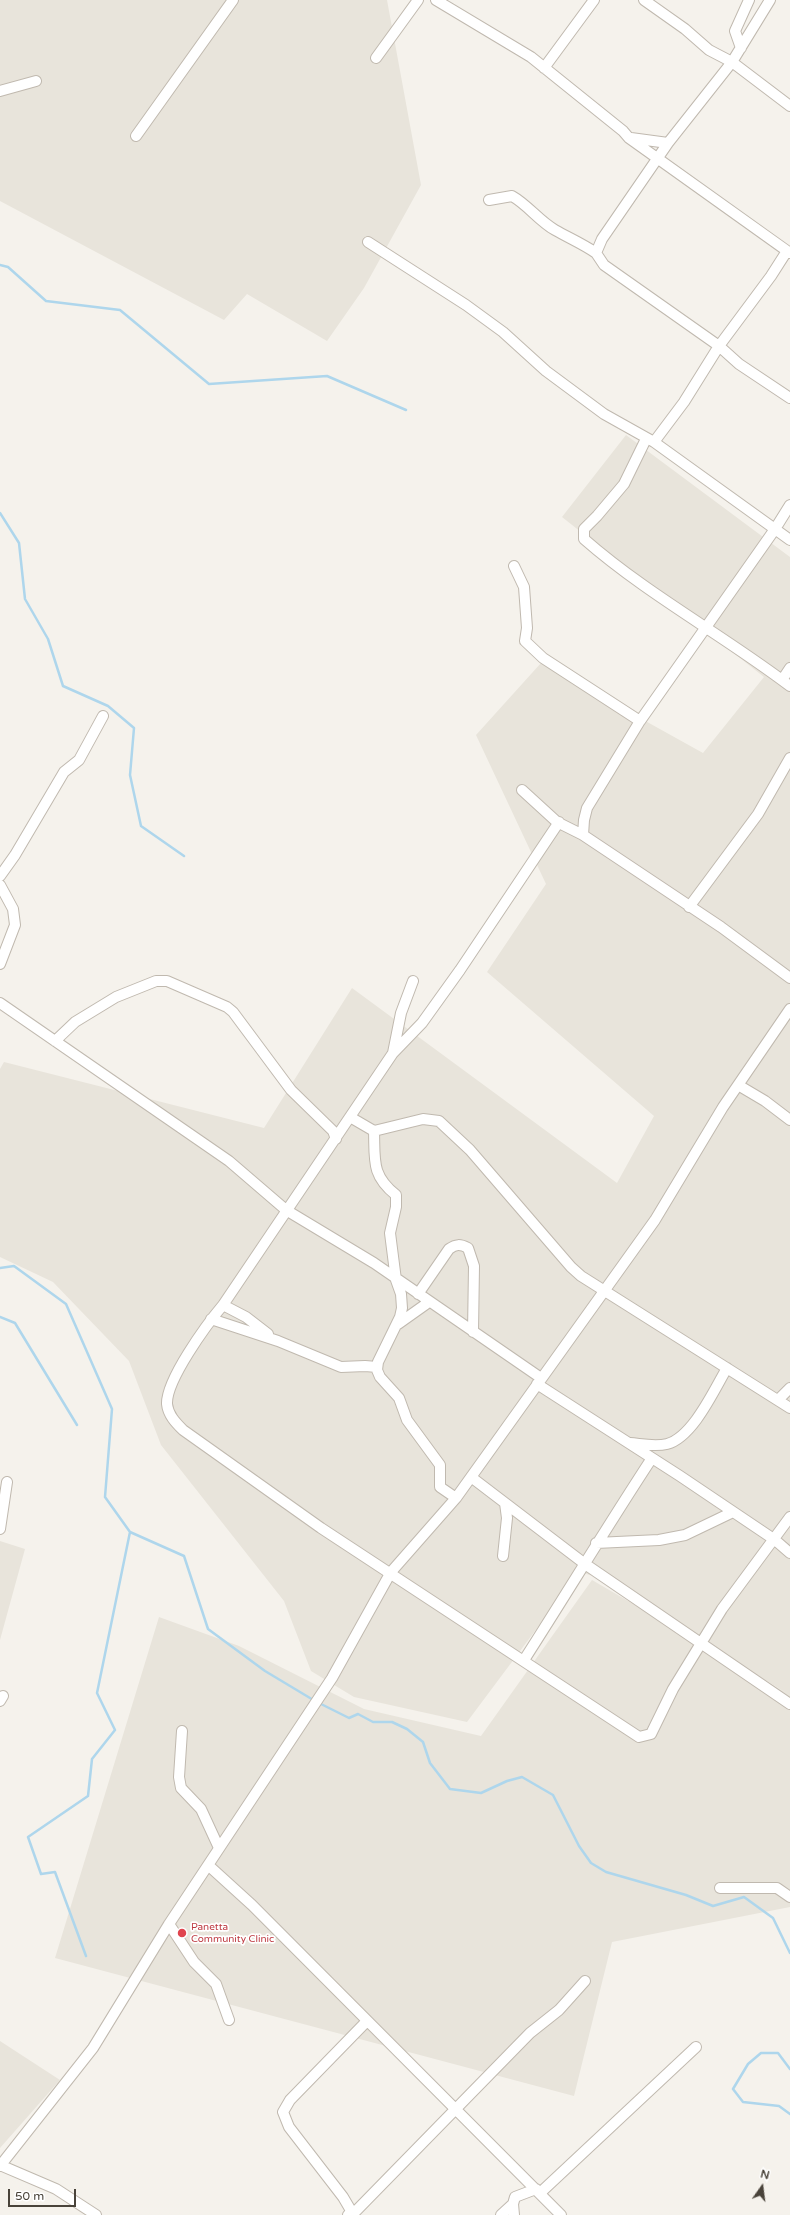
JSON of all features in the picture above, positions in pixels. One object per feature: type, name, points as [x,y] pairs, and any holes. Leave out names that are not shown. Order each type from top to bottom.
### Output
[{"type":"street","points":[[376,58],[418,0]]},
{"type":"street","points":[[436,0],[531,57],[623,131],[629,138],[789,252],[719,346],[684,402],[650,441],[624,484],[584,529],[583,535],[584,540],[614,566],[706,626],[786,683],[790,668]]},
{"type":"street","points":[[544,68],[594,0]]},
{"type":"street","points":[[644,0],[686,29],[709,50],[732,62],[790,106]]},
{"type":"street","points":[[741,48],[736,31],[749,0]]},
{"type":"street","points":[[596,252],[602,239],[657,158],[732,62],[770,0]]},
{"type":"street","points":[[136,136],[181,75],[227,2]]},
{"type":"street","points":[[0,91],[36,81]]},
{"type":"street","points":[[629,138],[668,143]]},
{"type":"street","points":[[489,200],[512,196],[525,204],[539,218],[555,230],[577,240],[596,252],[604,265],[719,346],[739,364],[790,398]]},
{"type":"street","points":[[368,242],[466,305],[503,332],[546,371],[604,414],[650,441],[790,540]]},
{"type":"street","points":[[583,835],[584,820],[587,808],[640,722],[775,529],[790,504]]},
{"type":"street","points":[[514,566],[524,587],[527,628],[525,641],[543,658],[640,722]]},
{"type":"street","points":[[0,876],[15,855],[60,778],[82,754],[104,716]]},
{"type":"street","points":[[689,907],[758,814],[790,758]]},
{"type":"street","points":[[522,790],[559,822],[583,835],[790,978]]},
{"type":"street","points":[[559,822],[460,970],[422,1023],[393,1053],[223,1305],[211,1319],[184,1362],[170,1389],[167,1405],[174,1421],[183,1430],[315,1523],[524,1660],[636,1736],[643,1738],[651,1734],[672,1689],[722,1609],[775,1540],[790,1517]]},
{"type":"street","points":[[0,885],[16,918],[15,925],[0,964]]},
{"type":"street","points":[[55,1041],[75,1022],[116,996],[156,981],[167,981],[227,1007],[233,1012],[291,1090],[333,1131],[336,1139]]},
{"type":"street","points":[[393,1053],[401,1013],[413,981]]},
{"type":"street","points":[[0,1003],[229,1161],[286,1210],[374,1264],[473,1332],[539,1381],[628,1443],[734,1512],[790,1552]]},
{"type":"street","points":[[96,2215],[56,2189],[0,2165],[92,2048],[169,1924],[332,1678],[391,1572],[456,1498],[655,1220],[738,1085],[790,1009]]},
{"type":"street","points":[[738,1085],[765,1101],[790,1120]]},
{"type":"street","points":[[350,1117],[374,1131],[423,1120],[439,1121],[456,1135],[470,1150],[571,1267],[603,1291],[790,1408]]},
{"type":"street","points":[[374,1131],[375,1168],[388,1188],[396,1196],[396,1207],[390,1233],[396,1280],[402,1304],[401,1315],[376,1368]]},
{"type":"street","points":[[418,1294],[449,1249],[454,1245],[461,1244],[468,1248],[474,1266],[473,1332]]},
{"type":"street","points":[[395,1326],[429,1302]]},
{"type":"street","points":[[223,1305],[246,1317],[278,1341]]},
{"type":"street","points":[[211,1319],[278,1341],[341,1366],[365,1366],[376,1368]]},
{"type":"street","points":[[376,1368],[382,1380],[399,1398],[407,1420],[440,1465],[440,1487],[456,1498]]},
{"type":"street","points":[[628,1443],[654,1446],[668,1444],[687,1432],[727,1368]]},
{"type":"street","points":[[778,1400],[790,1388]]},
{"type":"street","points":[[524,1660],[586,1564],[596,1543],[652,1458]]},
{"type":"street","points":[[471,1477],[586,1564],[790,1704]]},
{"type":"street","points":[[0,1530],[7,1482]]},
{"type":"street","points":[[503,1556],[507,1518],[505,1503]]},
{"type":"street","points":[[596,1543],[659,1540],[686,1535],[734,1512]]},
{"type":"street","points":[[182,1731],[181,1788],[201,1809],[219,1848]]},
{"type":"street","points":[[208,1865],[252,1905],[366,2022],[561,2215]]},
{"type":"street","points":[[720,1888],[777,1888],[790,1897]]},
{"type":"street","points":[[169,1924],[194,1962],[216,1984],[229,2020]]},
{"type":"street","points":[[366,2022],[290,2100],[284,2112],[289,2127],[343,2197],[350,2214],[530,2033],[559,2010],[584,1981]]},
{"type":"street","points":[[514,2215],[513,2204],[515,2197],[538,2191],[696,2047]]},
{"type":"street","points":[[501,2215],[513,2204]]},
{"type":"shaded area","points":[[0,0],[387,0],[421,185],[364,288],[327,341],[247,294],[224,320],[0,201]]},
{"type":"shaded area","points":[[626,435],[790,557],[790,1907],[612,1942],[574,2096],[55,1958],[159,1617],[239,1646],[364,1709],[481,1736],[592,1580],[788,1694],[597,1577],[579,1572],[467,1722],[354,1697],[311,1671],[284,1601],[161,1445],[129,1361],[53,1282],[0,1257],[0,1069],[4,1062],[264,1128],[352,988],[617,1183],[654,1116],[487,972],[546,884],[476,735],[541,663],[703,753],[764,677],[562,517]]},
{"type":"shaded area","points":[[0,1541],[25,1549],[0,1640]]},
{"type":"shaded area","points":[[0,2041],[60,2080],[0,2148]]},
{"type":"waterway","points":[[0,265],[8,267],[46,301],[120,310],[209,384],[327,376],[406,410]]},
{"type":"waterway","points":[[0,513],[19,543],[25,599],[48,639],[63,686],[108,706],[134,728],[130,775],[141,826],[184,856]]},
{"type":"waterway","points":[[0,1268],[14,1266],[66,1304],[112,1409],[105,1497],[130,1532],[97,1693],[115,1730],[92,1759],[88,1796],[28,1837],[41,1874],[55,1872],[86,1956]]},
{"type":"waterway","points":[[0,1317],[15,1323],[77,1425]]},
{"type":"waterway","points":[[130,1532],[184,1556],[208,1629],[265,1671],[315,1701]]},
{"type":"waterway","points":[[319,1703],[349,1718],[358,1714],[373,1722],[392,1722],[407,1729],[423,1742],[430,1763],[450,1789],[481,1793],[507,1781],[522,1777],[553,1795],[579,1846],[591,1863],[606,1872],[686,1895],[713,1906],[744,1897],[773,1918],[790,1953]]},
{"type":"waterway","points":[[790,2069],[778,2053],[761,2053],[748,2064],[733,2089],[743,2102],[779,2106],[790,2114]]},
{"type":"place","name":"Panetta Community Clinic","points":[[182,1933]]}]
